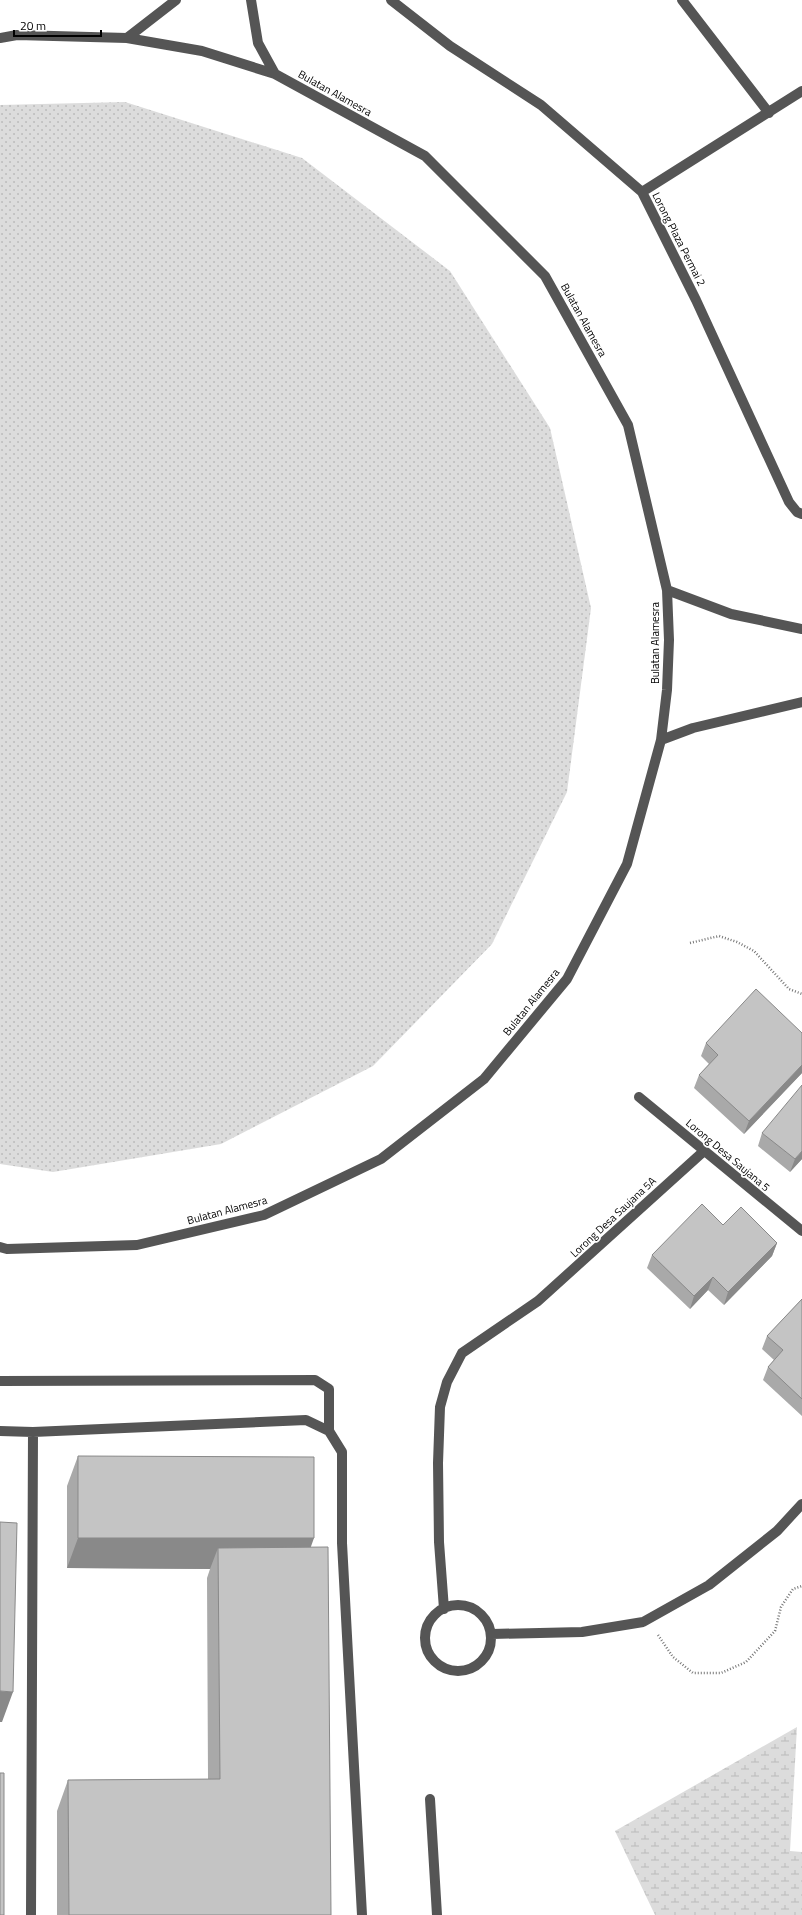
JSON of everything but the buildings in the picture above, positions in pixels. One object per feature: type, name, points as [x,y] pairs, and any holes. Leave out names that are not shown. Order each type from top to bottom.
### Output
[{"type":"street","points":[[126,38],[176,0]]},
{"type":"street","points":[[251,0],[258,43],[275,74]]},
{"type":"street","name":"Lorong Plaza Permai 2","points":[[391,0],[450,46],[541,105],[642,192],[696,300],[789,502],[797,512],[802,514]]},
{"type":"street","points":[[682,0],[769,114]]},
{"type":"street","name":"Bulatan Alamesra","points":[[0,38],[17,36],[126,38],[202,51],[275,74],[425,156],[545,276],[628,425],[667,590],[669,647],[667,690],[661,740],[627,864],[567,979],[484,1079],[381,1158],[264,1215],[137,1245],[15,1248],[0,1247]]},
{"type":"street","points":[[642,192],[769,114],[802,91]]},
{"type":"street","points":[[667,590],[731,614],[802,629]]},
{"type":"street","points":[[661,740],[693,728],[802,702]]},
{"type":"street","name":"Lorong Desa Saujana 5","points":[[639,1097],[802,1231]]},
{"type":"street","name":"Lorong Desa Saujana 5A","points":[[444,1608],[440,1542],[438,1462],[440,1406],[447,1382],[462,1353],[538,1301],[704,1151]]},
{"type":"street","points":[[0,1381],[315,1380],[329,1389],[329,1431],[342,1452],[342,1543],[362,1915]]},
{"type":"street","points":[[0,1431],[33,1432],[306,1420],[329,1431]]},
{"type":"street","points":[[31,1915],[33,1432]]},
{"type":"street","points":[[492,1634],[582,1632],[643,1622],[709,1585],[777,1532],[802,1504]]},
{"type":"street","points":[[465,1606],[483,1616],[489,1624],[492,1634],[491,1645],[487,1656],[480,1664],[470,1670],[459,1672],[448,1670],[438,1665],[430,1656],[426,1646],[425,1635],[428,1624],[435,1615],[444,1608],[465,1606]]},
{"type":"street","points":[[430,1799],[437,1915]]},
{"type":"path","points":[[690,943],[719,936],[737,942],[754,951],[789,989],[802,994]]},
{"type":"path","points":[[643,1622],[662,1638],[673,1657],[692,1673],[721,1673],[746,1662],[775,1631],[781,1607],[793,1589],[802,1586]]},
{"type":"green space","points":[[125,102],[302,158],[450,271],[550,428],[591,608],[567,792],[492,944],[373,1066],[221,1144],[53,1172],[0,1164],[0,105]]},
{"type":"green space","points":[[797,1727],[790,1851],[802,1852],[802,1915],[655,1915],[615,1831]]}]
